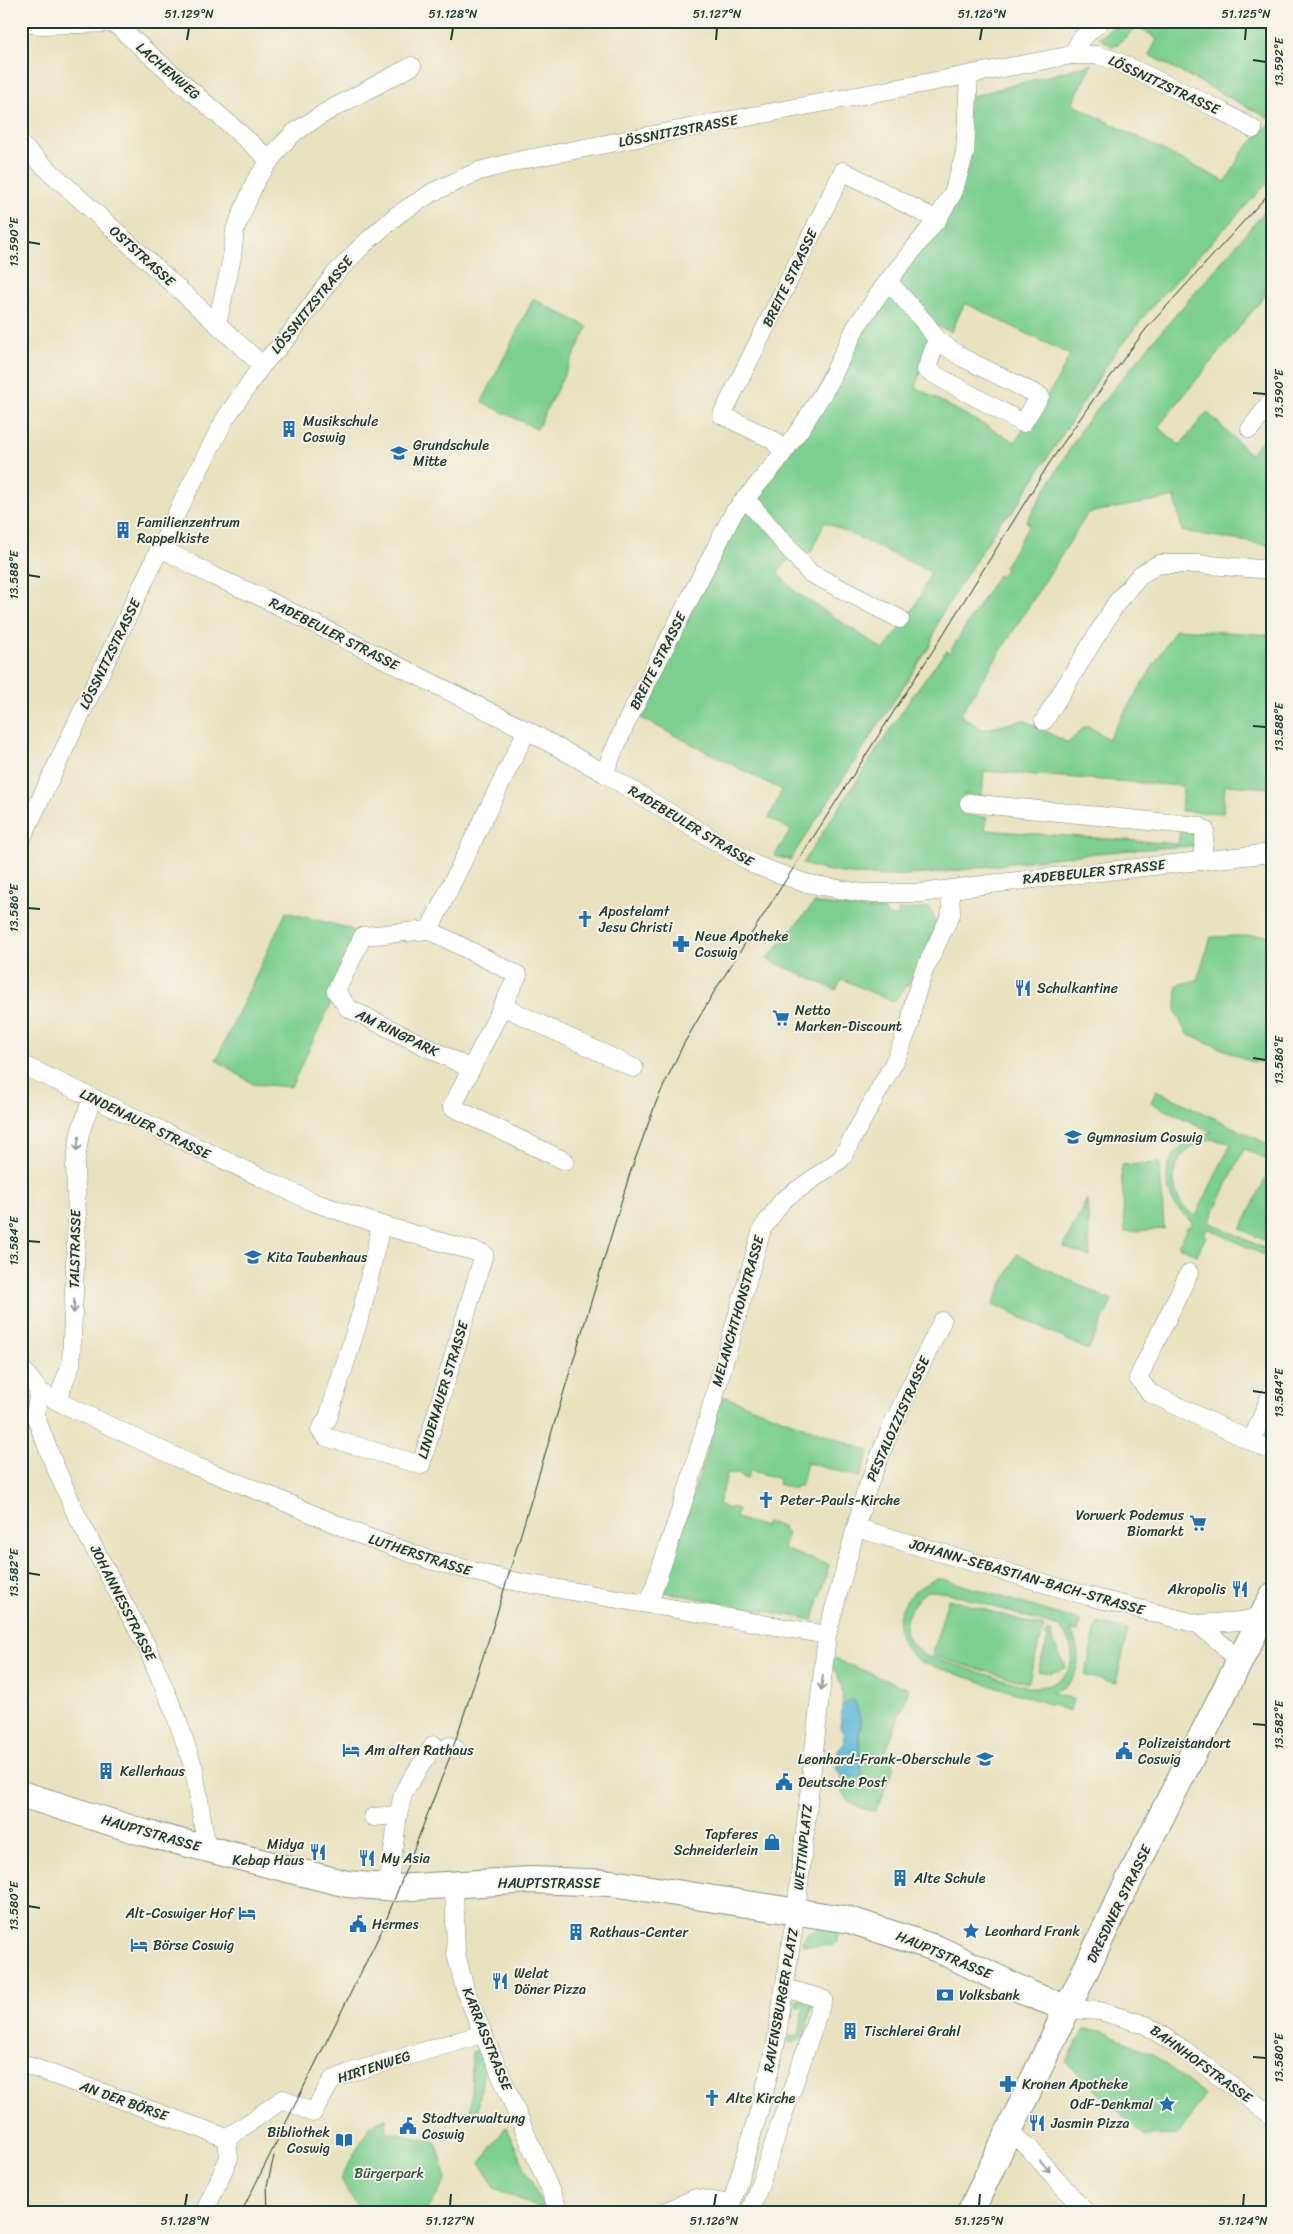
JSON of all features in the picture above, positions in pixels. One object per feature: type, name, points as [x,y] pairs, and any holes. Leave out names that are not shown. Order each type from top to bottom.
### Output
[{"type":"main road","name":"DRESDNER STRASSE","points":[[970,2213],[1118,1902],[1238,1662],[1268,1612]]},
{"type":"main road","name":"HAUPTSTRASSE","points":[[21,1794],[145,1833],[347,1884],[388,1888],[543,1880],[612,1883],[850,1920],[938,1949],[1030,1994],[1068,2009]]},
{"type":"street","points":[[1072,55],[1081,39],[1101,21]]},
{"type":"street","name":"LACHENWEG","points":[[21,23],[41,25],[114,23],[270,160]]},
{"type":"street","name":"LÖSSNITZSTRASSE","points":[[21,840],[180,506],[225,420],[262,365],[288,337],[333,276],[364,244],[397,215],[433,192],[479,171],[522,160],[1072,55],[1097,55],[1114,60],[1218,109],[1253,129]]},
{"type":"street","points":[[217,324],[232,257],[235,230],[256,180],[270,160],[295,132],[326,112],[412,66]]},
{"type":"street","name":"BREITE STRASSE","points":[[604,773],[626,723],[734,512],[803,425],[829,383],[856,327],[888,281],[937,220],[953,193],[965,153],[969,76]]},
{"type":"street","name":"OSTSTRASSE","points":[[21,146],[262,365]]},
{"type":"street","name":"BREITE STRASSE","points":[[783,452],[773,440],[722,415],[843,171],[937,220]]},
{"type":"street","points":[[888,281],[928,325],[937,340],[963,358],[1040,396],[1023,423],[926,370],[937,340]]},
{"type":"street","points":[[1250,429],[1272,401]]},
{"type":"street","points":[[745,498],[810,574],[900,619]]},
{"type":"street","name":"RADEBEULER STRASSE","points":[[160,548],[213,576],[259,596],[527,730],[604,773],[755,865],[805,884],[864,893],[912,894],[1272,853]]},
{"type":"street","points":[[1044,721],[1117,602],[1140,575],[1159,564],[1197,564],[1272,570]]},
{"type":"street","points":[[527,730],[429,930],[518,975],[504,1007],[452,1106],[565,1162]]},
{"type":"street","points":[[970,803],[1199,826],[1205,830],[1202,861]]},
{"type":"street","name":"MELANCHTHONSTRASSE","points":[[649,1603],[688,1485],[762,1229],[783,1200],[841,1159],[894,1061],[910,1024],[914,1001],[923,973],[951,914],[950,891]]},
{"type":"street","name":"AM RINGPARK","points":[[429,930],[363,936],[336,992],[348,1008],[471,1069]]},
{"type":"street","points":[[504,1007],[634,1068]]},
{"type":"street","name":"LINDENAUER STRASSE","points":[[21,1064],[313,1202],[381,1225],[484,1254],[421,1465],[326,1437],[320,1430],[328,1418],[362,1310],[381,1225]]},
{"type":"street","name":"TALSTRASSE","points":[[57,1400],[72,1364],[77,1216],[75,1166],[80,1133],[92,1098]]},
{"type":"street","points":[[1189,1273],[1138,1378],[1150,1393],[1272,1451]]},
{"type":"street","name":"PESTALOZZISTRASSE","points":[[827,1635],[865,1494],[890,1430],[942,1321]]},
{"type":"street","points":[[21,1367],[39,1391]]},
{"type":"street","name":"LUTHERSTRASSE","points":[[39,1391],[195,1466],[361,1536],[430,1560],[507,1580],[827,1635]]},
{"type":"street","name":"JOHANNESSTRASSE","points":[[39,1391],[35,1415],[53,1462],[77,1516],[147,1646],[176,1716],[194,1769],[207,1850]]},
{"type":"street","points":[[1252,1440],[1272,1392]]},
{"type":"street","name":"JOHANN-SEBASTIAN-BACH-STRASSE","points":[[857,1528],[1088,1596],[1198,1624],[1240,1621],[1268,1612]]},
{"type":"street","name":"JOHANN-SEBASTIAN-BACH-STRASSE","points":[[1198,1624],[1224,1646],[1238,1662]]},
{"type":"street","name":"WETTINPLATZ","points":[[796,1911],[827,1635]]},
{"type":"street","points":[[388,1888],[398,1815],[404,1791],[446,1747]]},
{"type":"street","points":[[373,1817],[398,1815]]},
{"type":"street","name":"KARRASSTRASSE","points":[[454,1885],[456,1954],[465,1989],[482,2034],[560,2213]]},
{"type":"street","name":"RAVENSBURGER PLATZ","points":[[730,2208],[763,2097],[776,2042],[796,1911]]},
{"type":"street","points":[[750,2213],[823,1999],[785,1988]]},
{"type":"street","name":"BAHNHOFSTRASSE","points":[[1068,2009],[1100,2011],[1146,2025],[1184,2050],[1272,2116]]},
{"type":"street","name":"HIRTENWEG","points":[[227,2138],[283,2099],[313,2113],[332,2080],[349,2073],[482,2034]]},
{"type":"street","name":"AN DER BÖRSE","points":[[21,2063],[227,2138]]},
{"type":"street","points":[[1010,2132],[1030,2149],[1086,2213]]},
{"type":"street","points":[[204,2213],[229,2158],[227,2138]]},
{"type":"street","points":[[663,2213],[696,2198],[730,2208]]},
{"type":"green space","points":[[1121,21],[1272,21],[1272,120],[1149,55],[1157,39],[1138,26],[1114,47],[1099,38]]},
{"type":"green space","points":[[1092,64],[1072,104],[1226,182],[1242,152],[1272,121],[1272,178],[1160,297],[1114,354],[1012,513],[1002,519],[940,617],[930,646],[790,860],[774,856],[791,830],[769,818],[782,790],[637,716],[749,502],[857,328],[954,192],[969,97]],"holes":[[[965,303],[1070,355],[1055,384],[1015,442],[915,387],[926,355],[928,339],[927,322],[951,332]],[[825,522],[931,572],[916,605],[884,650],[796,592],[777,573],[795,553],[801,559],[811,552]]]},
{"type":"green space","points":[[1272,203],[1272,287],[1158,427],[1180,445],[1207,412],[1250,454],[1267,435],[1272,439],[1272,546],[1182,531],[1175,497],[1088,513],[960,715],[983,730],[1024,720],[1068,743],[1087,725],[1108,739],[1176,629],[1272,635],[1272,788],[1225,785],[1223,813],[1181,811],[1183,786],[984,771],[982,796],[963,794],[961,815],[987,817],[985,830],[1178,844],[1180,831],[1200,834],[1199,846],[1097,853],[948,872],[889,876],[830,871],[802,864],[913,695],[946,651],[949,653],[998,575],[1001,577],[1006,569],[1004,567],[1030,524],[1026,522],[1084,425],[1154,340]]},
{"type":"green space","points":[[533,299],[588,327],[537,429],[482,402]]},
{"type":"green space","points":[[814,903],[885,910],[887,916],[898,917],[898,910],[930,908],[937,926],[912,980],[893,1002],[842,979],[836,990],[767,959]]},
{"type":"green space","points":[[286,912],[348,928],[363,936],[291,1087],[253,1084],[216,1060]]},
{"type":"green space","points":[[1272,935],[1272,1062],[1252,1062],[1186,1033],[1176,1012],[1177,985],[1197,980],[1211,937]]},
{"type":"green space","points":[[1156,1090],[1272,1146],[1272,1162],[1244,1149],[1209,1222],[1272,1252],[1272,1259],[1207,1228],[1204,1235],[1206,1236],[1197,1255],[1178,1246],[1188,1226],[1191,1227],[1193,1222],[1184,1215],[1171,1197],[1167,1177],[1169,1166],[1173,1156],[1184,1144],[1212,1132],[1151,1103]],"holes":[[[1210,1139],[1231,1143],[1196,1216],[1183,1206],[1177,1195],[1174,1179],[1177,1163],[1187,1151]]]},
{"type":"green space","points":[[1160,1163],[1164,1229],[1125,1232],[1121,1165]]},
{"type":"green space","points":[[1270,1169],[1272,1170],[1272,1244],[1241,1229]]},
{"type":"green space","points":[[1087,1199],[1090,1257],[1063,1247]]},
{"type":"green space","points":[[1017,1254],[1112,1301],[1088,1350],[993,1304]]},
{"type":"green space","points":[[723,1396],[869,1451],[860,1477],[807,1463],[801,1486],[796,1486],[795,1489],[778,1484],[779,1479],[750,1470],[747,1479],[739,1474],[728,1473],[718,1504],[728,1509],[731,1507],[738,1509],[736,1518],[765,1527],[767,1522],[784,1527],[783,1531],[787,1533],[783,1549],[829,1565],[813,1620],[664,1592]]},
{"type":"green space","points":[[936,1579],[943,1579],[1080,1621],[1078,1631],[1071,1630],[1075,1639],[1078,1658],[1074,1676],[1061,1689],[1051,1692],[1073,1699],[1070,1711],[923,1663],[910,1653],[902,1642],[899,1618],[903,1606],[911,1595],[922,1586]],"holes":[[[927,1591],[945,1592],[1059,1627],[1067,1638],[1071,1649],[1072,1660],[1069,1669],[1063,1677],[1054,1683],[1029,1687],[925,1656],[908,1639],[905,1626],[909,1612],[917,1600]]]},
{"type":"green space","points":[[948,1599],[1044,1627],[1028,1683],[932,1656]]},
{"type":"green space","points":[[1097,1623],[1128,1630],[1116,1683],[1085,1676]]},
{"type":"green space","points":[[1047,1631],[1052,1633],[1051,1637],[1066,1668],[1050,1673],[1038,1671],[1048,1638],[1045,1636]]},
{"type":"green space","points":[[825,1655],[909,1689],[886,1751],[894,1767],[876,1811],[851,1803],[841,1790],[842,1776],[862,1778],[859,1734],[861,1722],[850,1700],[842,1706],[841,1684]]},
{"type":"green space","points":[[823,1926],[838,1929],[837,1941],[833,1946],[804,1945],[802,1941],[808,1933]]},
{"type":"green space","points":[[797,2000],[813,2001],[804,2037],[794,2043],[789,2042],[790,2036],[795,2037],[799,2034],[804,2008],[796,2006]]},
{"type":"green space","points":[[1084,2029],[1103,2031],[1152,2054],[1205,2095],[1178,2135],[1145,2136],[1066,2063]]},
{"type":"green space","points":[[480,2050],[485,2060],[478,2109],[471,2110],[472,2052]]},
{"type":"green space","name":"Bürgerpark","points":[[386,2118],[387,2132],[436,2142],[447,2179],[425,2213],[357,2213],[357,2206],[340,2179],[369,2128]]},
{"type":"green space","points":[[506,2127],[545,2211],[495,2188],[480,2163]]},
{"type":"water","points":[[850,1700],[855,1701],[861,1722],[859,1734],[862,1778],[842,1776],[836,1769],[838,1749],[844,1742],[845,1734],[840,1727],[842,1706]]},
{"type":"tram line","points":[[241,2213],[383,1928],[451,1754],[494,1623],[630,1173],[657,1100],[683,1045],[714,992],[939,641],[1050,462],[1146,329],[1272,190]]},
{"type":"tram line","points":[[268,2213],[267,2186],[274,2156]]},
{"type":"place","name":"Musikschule Coswig","points":[[289,429]]},
{"type":"place","name":"Grundschule Mitte","points":[[399,453]]},
{"type":"place","name":"Familienzentrum Rappelkiste","points":[[123,530]]},
{"type":"place","name":"Apostelamt Jesu Christi","points":[[585,919]]},
{"type":"place","name":"Neue Apotheke Coswig","points":[[681,944]]},
{"type":"place","name":"Schulkantine","points":[[1023,988]]},
{"type":"place","name":"Netto Marken-Discount","points":[[781,1018]]},
{"type":"place","name":"Gymnasium Coswig","points":[[1073,1137]]},
{"type":"place","name":"Kita Taubenhaus","points":[[253,1257]]},
{"type":"place","name":"Peter-Pauls-Kirche","points":[[766,1500]]},
{"type":"place","name":"Vorwerk Podemus Biomarkt","points":[[1198,1523]]},
{"type":"place","name":"Akropolis","points":[[1240,1589]]},
{"type":"place","name":"Am alten Rathaus","points":[[351,1750]]},
{"type":"place","name":"Polizeistandort Coswig","points":[[1124,1751]]},
{"type":"place","name":"Leonhard-Frank-Oberschule","points":[[985,1759]]},
{"type":"place","name":"Kellerhaus","points":[[106,1771]]},
{"type":"place","name":"Deutsche Post","points":[[784,1782]]},
{"type":"place","name":"Tapferes Schneiderlein","points":[[772,1842]]},
{"type":"place","name":"Midya Kebap Haus","points":[[318,1852]]},
{"type":"place","name":"My Asia","points":[[367,1858]]},
{"type":"place","name":"Alte Schule","points":[[900,1878]]},
{"type":"place","name":"Alt-Coswiger Hof","points":[[247,1913]]},
{"type":"place","name":"Hermes","points":[[358,1924]]},
{"type":"place","name":"Leonhard Frank","points":[[971,1931]]},
{"type":"place","name":"Rathaus-Center","points":[[576,1932]]},
{"type":"place","name":"Börse Coswig","points":[[139,1945]]},
{"type":"place","name":"Welat Döner Pizza","points":[[500,1981]]},
{"type":"place","name":"Volksbank","points":[[945,1995]]},
{"type":"place","name":"Tischlerei Grahl","points":[[850,2031]]},
{"type":"place","name":"Kronen Apotheke","points":[[1008,2084]]},
{"type":"place","name":"Alte Kirche","points":[[712,2098]]},
{"type":"place","name":"OdF-Denkmal","points":[[1167,2104]]},
{"type":"place","name":"Jasmin Pizza","points":[[1037,2123]]},
{"type":"place","name":"Stadtverwaltung Coswig","points":[[408,2126]]},
{"type":"place","name":"Bibliothek Coswig","points":[[344,2140]]}]
